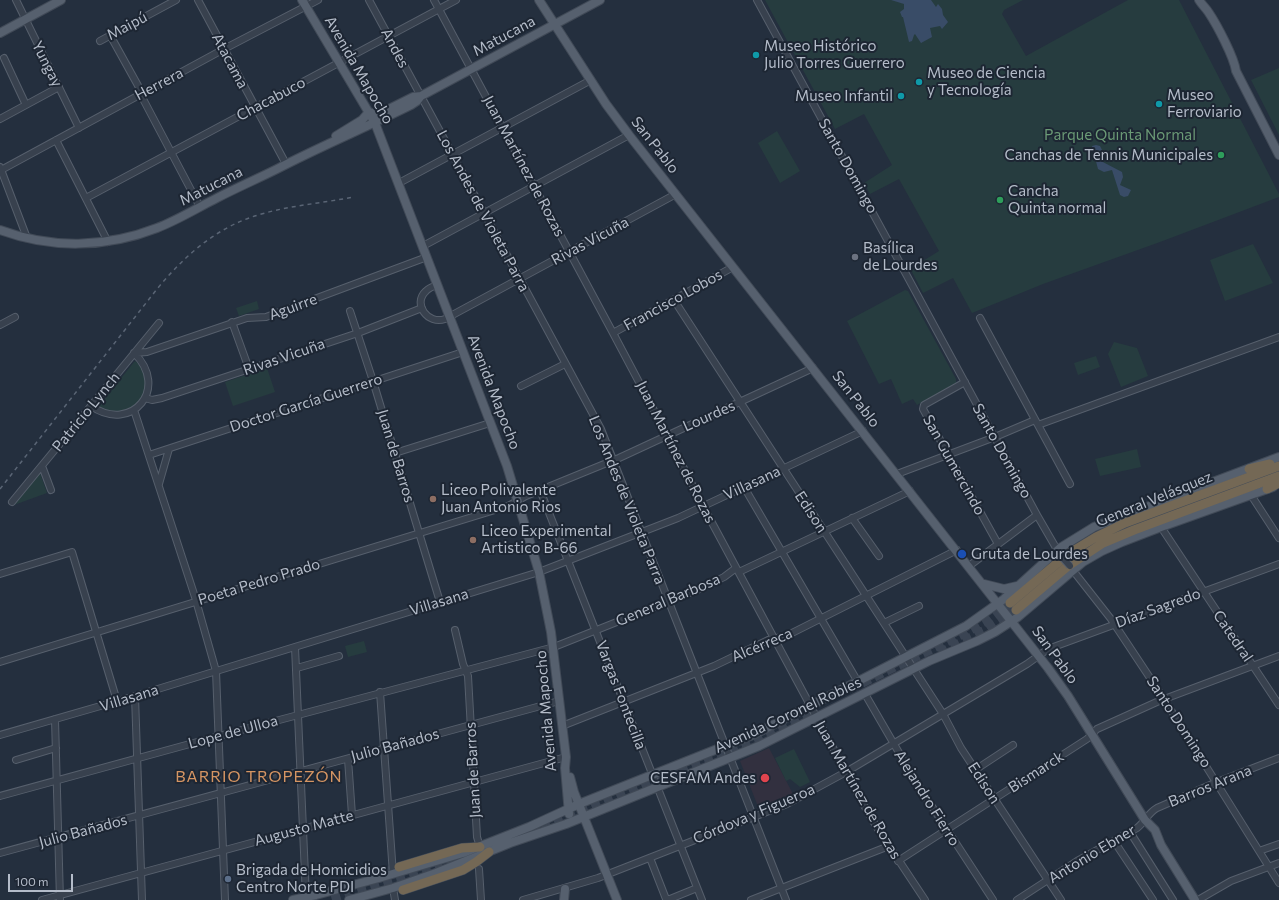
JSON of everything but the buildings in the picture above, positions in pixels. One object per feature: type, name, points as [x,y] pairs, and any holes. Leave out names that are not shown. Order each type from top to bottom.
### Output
[{"type":"highway","points":[[1249,469],[1279,462]]},
{"type":"highway","name":"General Velásquez","points":[[1279,466],[1125,523],[1105,532],[1068,554],[1013,606],[1072,563],[1102,544],[1134,530],[1279,476]]},
{"type":"highway","points":[[1267,489],[1279,484]]},
{"type":"highway","points":[[396,871],[462,848],[480,846]]},
{"type":"highway","points":[[398,889],[463,870],[489,852]]},
{"type":"main road","points":[[0,33],[61,0]]},
{"type":"main road","name":"San Pablo","points":[[539,0],[606,104],[733,268],[1039,655],[1092,734],[1145,820],[1154,838],[1161,845],[1195,900]]},
{"type":"main road","name":"Matucana","points":[[0,230],[27,238],[56,243],[82,244],[108,242],[134,236],[157,228],[324,145],[375,123],[414,103],[421,96],[600,0]]},
{"type":"main road","points":[[1201,2],[1209,13],[1228,50],[1236,71],[1279,155]]},
{"type":"main road","name":"Avenida Mapocho","points":[[304,3],[375,123],[509,472],[539,572],[554,647],[566,757],[565,768],[570,822]]},
{"type":"main road","name":"Matucana","points":[[369,112],[375,114],[380,113],[409,98],[421,96]]},
{"type":"main road","points":[[324,145],[340,133],[362,120],[369,112]]},
{"type":"main road","name":"Avenida Coronel Robles","points":[[480,846],[529,827],[569,808],[767,728],[956,632],[998,604],[1020,584],[1084,533],[1104,522],[1279,457]]},
{"type":"main road","name":"Avenida Coronel Robles","points":[[489,852],[570,822],[772,740],[913,669],[986,637],[1012,621],[1071,568],[1102,551],[1161,527],[1267,489]]},
{"type":"main road","points":[[983,584],[1004,589],[1012,588],[1020,584]]},
{"type":"main road","points":[[566,757],[572,786],[617,900]]},
{"type":"main road","points":[[589,827],[595,812]]},
{"type":"main road","points":[[293,900],[306,898],[396,871]]},
{"type":"main road","points":[[564,900],[565,888]]},
{"type":"main road","points":[[353,900],[398,889]]},
{"type":"street","name":"Yungay","points":[[16,0],[79,128]]},
{"type":"street","name":"Maipú","points":[[100,40],[176,0]]},
{"type":"street","name":"Atacama","points":[[198,0],[286,164]]},
{"type":"street","name":"Herrera","points":[[0,169],[224,49],[304,3],[318,0]]},
{"type":"street","name":"Andes","points":[[369,0],[421,96]]},
{"type":"street","name":"Juan Martínez de Rozas","points":[[434,0],[535,186],[703,506],[846,772],[869,814],[924,900]]},
{"type":"street","name":"Chacabuco","points":[[86,198],[456,0]]},
{"type":"street","name":"Santo Domingo","points":[[757,0],[1059,553],[1114,624],[1217,782],[1279,883]]},
{"type":"street","points":[[110,35],[141,91],[142,97],[200,207]]},
{"type":"street","points":[[4,58],[26,105]]},
{"type":"street","points":[[399,183],[591,80]]},
{"type":"street","points":[[0,119],[59,86]]},
{"type":"street","name":"Los Andes de Violeta Parra","points":[[421,96],[601,429],[786,900]]},
{"type":"street","points":[[423,246],[630,135]]},
{"type":"street","points":[[56,140],[108,242]]},
{"type":"street","points":[[0,169],[27,238]]},
{"type":"street","name":"Rivas Vicuña","points":[[145,398],[158,400],[358,332],[422,308],[427,316],[433,320],[441,320],[676,194]]},
{"type":"street","name":"Aguirre","points":[[134,353],[147,352],[246,318],[266,317],[427,256]]},
{"type":"street","name":"Francisco Lobos","points":[[613,333],[733,268]]},
{"type":"street","points":[[422,308],[421,301],[423,294],[427,290],[437,285]]},
{"type":"street","name":"Edison","points":[[674,300],[943,714],[954,736],[975,770],[1061,900]]},
{"type":"street","name":"Juan de Barros","points":[[350,311],[358,332],[440,602]]},
{"type":"street","points":[[0,325],[15,317]]},
{"type":"street","points":[[980,318],[1070,484]]},
{"type":"street","points":[[232,322],[249,369]]},
{"type":"street","name":"Patricio Lynch","points":[[12,502],[159,323]]},
{"type":"street","points":[[897,474],[1036,422],[1279,336]]},
{"type":"street","name":"Doctor García Guerrero","points":[[149,455],[464,352]]},
{"type":"street","points":[[91,406],[103,413],[114,415],[126,414],[140,405],[145,398],[148,388],[148,374],[144,364],[134,353]]},
{"type":"street","points":[[521,386],[566,364]]},
{"type":"street","name":"Lourdes","points":[[518,501],[540,490],[613,461],[813,368]]},
{"type":"street","name":"San Gumercindo","points":[[965,382],[924,405],[923,409],[950,455],[998,544]]},
{"type":"street","points":[[134,410],[196,602],[216,671],[224,900]]},
{"type":"street","points":[[395,453],[490,423]]},
{"type":"street","name":"Villasana","points":[[0,735],[135,696],[539,572],[678,518],[863,431]]},
{"type":"street","points":[[159,486],[169,449]]},
{"type":"street","points":[[42,466],[51,490]]},
{"type":"street","points":[[744,487],[858,682]]},
{"type":"street","name":"Vargas Fontecilla","points":[[540,490],[702,900]]},
{"type":"street","name":"General Barbosa","points":[[554,647],[712,584],[737,570],[782,552],[910,491]]},
{"type":"street","points":[[1251,495],[1279,538]]},
{"type":"street","name":"Poeta Pedro Prado","points":[[0,662],[506,507],[518,501]]},
{"type":"street","points":[[969,566],[1037,515]]},
{"type":"street","points":[[852,518],[879,556]]},
{"type":"street","name":"Catedral","points":[[1161,527],[1279,706]]},
{"type":"street","name":"Alcérreca","points":[[562,726],[696,673],[768,640],[786,636],[956,550]]},
{"type":"street","points":[[0,574],[72,552],[117,701]]},
{"type":"street","name":"Díaz Sagredo","points":[[1039,655],[1054,647],[1114,624],[1279,564]]},
{"type":"street","points":[[884,623],[918,606]]},
{"type":"street","points":[[455,630],[463,664],[466,669]]},
{"type":"street","points":[[296,647],[306,898]]},
{"type":"street","name":"Lope de Ulloa","points":[[0,796],[298,714],[554,647]]},
{"type":"street","name":"Córdova y Figueroa","points":[[523,900],[607,875],[799,798],[893,744],[1027,664],[1039,655]]},
{"type":"street","points":[[296,668],[339,656]]},
{"type":"street","name":"Bismarck","points":[[898,861],[1088,739],[1099,727],[1164,699],[1279,656]]},
{"type":"street","name":"Juan de Barros","points":[[466,669],[468,676],[477,837],[480,846]]},
{"type":"street","points":[[380,692],[388,805],[396,871]]},
{"type":"street","name":"Alejandro Fierro","points":[[865,694],[916,782],[993,900]]},
{"type":"street","points":[[135,696],[142,900]]},
{"type":"street","name":"Julio Bañados","points":[[0,853],[559,701]]},
{"type":"street","points":[[55,720],[60,898]]},
{"type":"street","points":[[975,770],[1013,745]]},
{"type":"street","points":[[16,760],[56,748]]},
{"type":"street","name":"Augusto Matte","points":[[42,900],[60,898],[223,850],[566,757]]},
{"type":"street","points":[[348,758],[352,815]]},
{"type":"street","name":"Barros Arana","points":[[1145,820],[1149,813],[1157,808],[1217,782],[1279,758]]},
{"type":"street","name":"Antonio Ebner","points":[[1017,900],[1077,861],[1138,828],[1145,820]]},
{"type":"street","points":[[1130,832],[1173,900]]},
{"type":"street","points":[[1114,841],[1153,900]]},
{"type":"street","points":[[1259,851],[1279,844]]},
{"type":"street","points":[[751,900],[889,846]]},
{"type":"street","points":[[650,858],[666,899],[670,899],[698,888]]},
{"type":"street","points":[[1198,900],[1231,881],[1279,863]]},
{"type":"street","points":[[479,869],[481,900]]},
{"type":"street","points":[[395,900],[398,889]]},
{"type":"shaded area","name":"CESFAM Andes","points":[[769,748],[793,794],[759,809],[740,761]]},
{"type":"green space","name":"Parque Quinta Normal","points":[[765,0],[1023,0],[1004,10],[1002,14],[1026,56],[1128,0],[1179,0],[1279,194],[1279,197],[1043,284],[972,313],[953,278],[923,293],[911,270],[939,251],[899,179],[870,194],[864,183],[892,165],[864,114],[835,129]]},
{"type":"green space","points":[[1279,68],[1279,135],[1251,80]]},
{"type":"green space","points":[[777,131],[800,171],[780,183],[758,143]]},
{"type":"green space","points":[[1253,244],[1273,283],[1225,301],[1210,260]]},
{"type":"green space","points":[[905,290],[908,291],[956,379],[956,383],[917,405],[913,399],[902,404],[891,379],[879,384],[847,321]]},
{"type":"green space","points":[[257,301],[259,309],[239,316],[236,308]]},
{"type":"green space","points":[[1114,342],[1137,348],[1148,376],[1121,387],[1108,354]]},
{"type":"green space","points":[[1096,356],[1100,367],[1078,375],[1074,363]]},
{"type":"green space","points":[[136,361],[142,369],[146,380],[144,394],[135,407],[115,414],[98,407],[134,362]]},
{"type":"green space","points":[[267,368],[275,392],[233,406],[225,382]]},
{"type":"green space","points":[[1137,449],[1141,467],[1100,476],[1095,459]]},
{"type":"green space","points":[[40,473],[47,493],[14,505]]},
{"type":"green space","points":[[364,641],[367,652],[348,657],[345,646]]},
{"type":"green space","points":[[794,749],[810,782],[800,787],[790,779],[786,781],[775,758]]},
{"type":"water","points":[[891,0],[931,0],[936,7],[938,4],[942,9],[943,15],[948,22],[942,29],[940,26],[930,28],[932,37],[921,43],[915,34],[912,41],[909,42],[903,17],[900,12],[904,9],[904,4]]},
{"type":"water","points":[[1092,146],[1100,146],[1102,150],[1099,160],[1122,172],[1123,177],[1120,185],[1131,190],[1128,196],[1124,197],[1120,195],[1112,170],[1104,172],[1098,169]]},
{"type":"tunnel","points":[[850,689],[967,632],[986,621],[1010,603]]},
{"type":"tunnel","points":[[939,653],[985,630],[1016,610]]},
{"type":"tunnel","points":[[542,828],[736,751],[816,713]]},
{"type":"tunnel","points":[[373,877],[399,867]]},
{"type":"tunnel","points":[[332,900],[443,867]]},
{"type":"railway","points":[[0,489],[157,289],[192,252],[219,233],[248,218],[287,208],[353,197]]},
{"type":"place","name":"Museo Histórico Julio Torres Guerrero","points":[[756,55]]},
{"type":"place","name":"Museo de Ciencia y Tecnología","points":[[919,82]]},
{"type":"place","name":"Museo Infantil","points":[[901,96]]},
{"type":"place","name":"Museo Ferroviario","points":[[1159,104]]},
{"type":"place","name":"Canchas de Tennis Municipales","points":[[1221,155]]},
{"type":"place","name":"Cancha Quinta normal","points":[[1000,200]]},
{"type":"place","name":"Basílica de Lourdes","points":[[855,257]]},
{"type":"place","name":"Liceo Polivalente Juan Antonio Rios","points":[[433,499]]},
{"type":"place","name":"Liceo Experimental Artistico B-66","points":[[473,540]]},
{"type":"place","name":"Gruta de Lourdes","points":[[962,554]]},
{"type":"place","name":"CESFAM Andes","points":[[765,778]]},
{"type":"place","name":"Brigada de Homicidios Centro Norte PDI","points":[[228,879]]},
{"type":"district","name":"BARRIO TROPEZÓN","points":[[259,777]]}]
